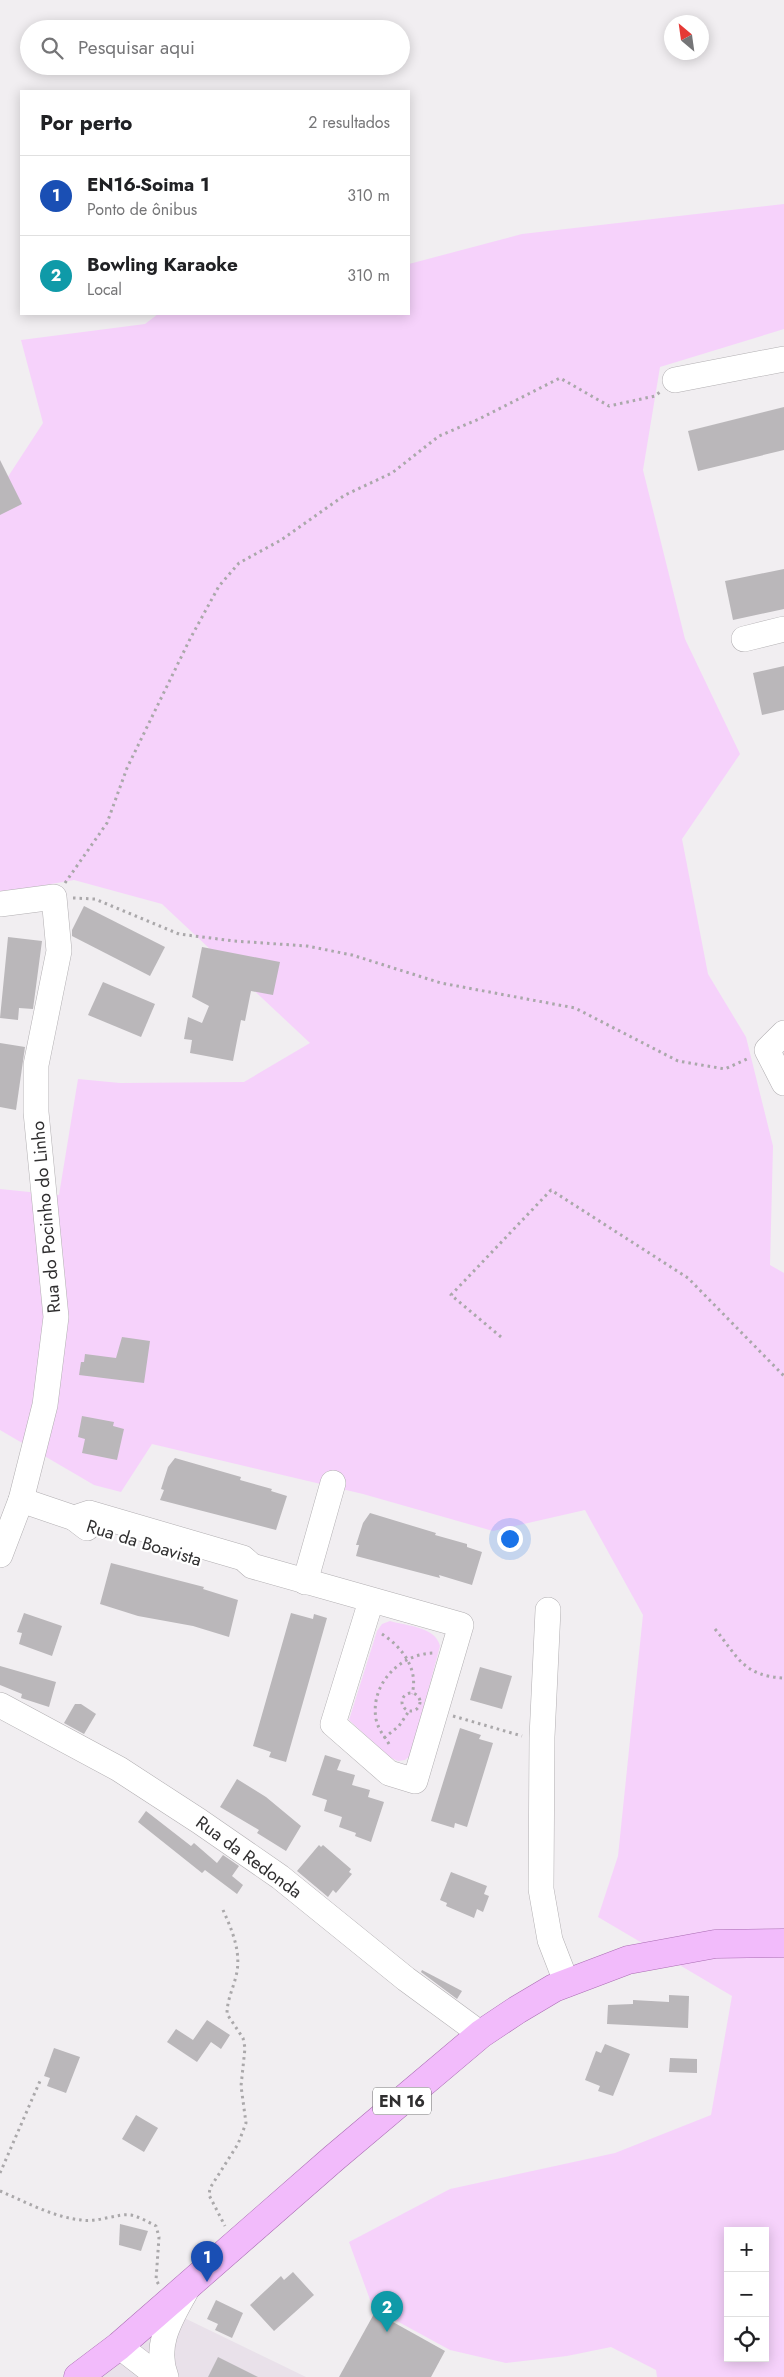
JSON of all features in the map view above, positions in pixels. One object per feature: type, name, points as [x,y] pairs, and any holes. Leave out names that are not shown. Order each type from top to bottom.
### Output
[{"type":"main road","name":"EN 16","points":[[78,2377],[119,2346],[481,2034],[517,2010],[567,1984],[628,1960],[716,1944],[784,1943]]},
{"type":"street","points":[[675,380],[784,359]]},
{"type":"street","points":[[744,638],[784,630]]},
{"type":"street","points":[[0,904],[54,898]]},
{"type":"street","name":"Rua do Pocinho do Linho","points":[[0,1555],[21,1500],[45,1405],[56,1317],[36,1112],[36,1065],[59,951],[54,898]]},
{"type":"street","points":[[776,1042],[784,1083]]},
{"type":"street","points":[[305,1582],[333,1483]]},
{"type":"street","name":"Rua da Boavista","points":[[21,1500],[74,1518],[89,1513],[243,1558],[252,1566],[305,1582],[461,1625],[436,1711]]},
{"type":"street","points":[[371,1601],[333,1724],[390,1773],[415,1781],[436,1711]]},
{"type":"street","points":[[548,1610],[542,1741],[541,1889],[550,1940],[567,1984]]},
{"type":"street","name":"Rua da Redonda","points":[[0,1705],[119,1769],[200,1821],[280,1877],[406,1980],[481,2034]]},
{"type":"street","points":[[166,2377],[161,2365],[163,2337],[190,2283]]},
{"type":"street","points":[[119,2346],[130,2377]]},
{"type":"street","points":[[119,2346],[159,2377]]},
{"type":"path","points":[[54,898],[107,823],[127,768],[190,639],[219,586],[239,563],[281,540],[345,495],[392,473],[439,436],[479,419],[560,378],[609,406],[655,396],[675,380]]},
{"type":"path","points":[[54,898],[95,899],[179,934],[234,942],[307,946],[352,955],[441,983],[575,1008],[678,1061],[725,1069],[776,1042]]},
{"type":"path","points":[[502,1337],[451,1295],[551,1190],[688,1278],[784,1376]]},
{"type":"path","points":[[715,1629],[737,1660],[747,1668],[759,1674],[784,1678]]},
{"type":"path","points":[[377,1631],[396,1644],[407,1659],[413,1674],[414,1685],[412,1694]]},
{"type":"path","points":[[390,1745],[376,1719],[376,1700],[386,1677],[407,1659],[421,1655],[438,1654]]},
{"type":"path","points":[[412,1694],[417,1696],[419,1704],[417,1709],[409,1710],[402,1705],[402,1699],[406,1695],[412,1694]]},
{"type":"path","points":[[380,1741],[399,1726],[409,1710]]},
{"type":"path","points":[[436,1711],[542,1741]]},
{"type":"path","points":[[223,1910],[233,1934],[238,1963],[236,1977],[230,1991],[227,2014],[243,2038],[245,2048],[241,2086],[246,2123],[238,2144],[216,2176],[209,2195],[214,2207],[237,2243]]},
{"type":"path","points":[[0,2173],[40,2081]]},
{"type":"path","points":[[0,2192],[63,2216],[79,2220],[92,2221],[129,2214],[156,2226],[159,2237],[156,2280],[167,2304]]},
{"type":"shaded area","points":[[784,204],[784,329],[660,367],[643,470],[685,639],[740,754],[682,839],[708,974],[746,1037],[773,1146],[770,1265],[784,1273],[784,2377],[657,2377],[656,2370],[611,2347],[567,2356],[506,2363],[450,2350],[373,2308],[349,2242],[450,2189],[615,2153],[711,2115],[732,1996],[598,1917],[618,1856],[643,1615],[585,1510],[493,1531],[363,1494],[152,1444],[121,1492],[94,1485],[0,1430],[0,1189],[59,1195],[78,1079],[120,1083],[244,1082],[310,1043],[162,904],[74,880],[0,893],[0,489],[43,423],[21,340],[145,324],[157,315],[410,315],[410,264],[522,234]]},
{"type":"shaded area","points":[[390,1621],[427,1631],[433,1635],[440,1646],[411,1755],[405,1760],[398,1761],[389,1757],[349,1720],[377,1631],[382,1624]]},
{"type":"shaded area","points":[[170,2311],[306,2377],[91,2377]]},
{"type":"building","points":[[784,407],[784,450],[698,471],[688,431]]},
{"type":"building","points":[[0,460],[22,504],[0,515]]},
{"type":"building","points":[[784,569],[784,609],[733,620],[725,581]]},
{"type":"building","points":[[784,666],[784,710],[762,715],[753,673]]},
{"type":"building","points":[[84,906],[165,947],[150,976],[72,936],[72,930]]},
{"type":"building","points":[[8,937],[42,941],[33,1009],[19,1008],[18,1020],[0,1018]]},
{"type":"building","points":[[202,947],[280,962],[273,995],[251,991],[245,1021],[241,1020],[233,1061],[190,1053],[192,1040],[184,1039],[188,1017],[202,1023],[209,1006],[192,997]]},
{"type":"building","points":[[103,982],[155,1004],[141,1037],[88,1015]]},
{"type":"building","points":[[0,1043],[25,1047],[16,1110],[0,1107]]},
{"type":"building","points":[[122,1337],[150,1341],[144,1383],[79,1375],[81,1362],[84,1362],[85,1354],[116,1358]]},
{"type":"building","points":[[82,1416],[114,1422],[113,1426],[124,1429],[117,1460],[82,1453],[85,1439],[78,1437]]},
{"type":"building","points":[[175,1458],[241,1477],[240,1480],[272,1489],[271,1491],[287,1496],[276,1530],[160,1500],[164,1490],[161,1489],[168,1467]]},
{"type":"building","points":[[370,1513],[436,1533],[435,1535],[467,1544],[467,1547],[482,1552],[472,1585],[439,1575],[440,1578],[356,1556],[359,1545],[356,1545],[363,1523]]},
{"type":"building","points":[[111,1563],[204,1587],[203,1589],[238,1600],[229,1637],[193,1626],[138,1616],[100,1604]]},
{"type":"building","points":[[24,1613],[62,1626],[52,1656],[19,1644],[22,1633],[17,1632]]},
{"type":"building","points":[[291,1613],[313,1619],[314,1614],[327,1618],[286,1762],[269,1757],[271,1752],[253,1746]]},
{"type":"building","points":[[0,1666],[56,1682],[49,1707],[21,1698],[22,1694],[0,1685]]},
{"type":"building","points":[[480,1667],[512,1676],[502,1709],[470,1700]]},
{"type":"building","points":[[75,1704],[81,1704],[96,1714],[84,1734],[64,1723]]},
{"type":"building","points":[[460,1728],[481,1735],[479,1739],[493,1743],[467,1827],[455,1823],[454,1828],[431,1821]]},
{"type":"building","points":[[325,1755],[341,1760],[337,1770],[355,1775],[352,1785],[370,1790],[368,1797],[384,1802],[371,1842],[355,1836],[356,1833],[339,1827],[342,1817],[324,1811],[327,1800],[312,1795]]},
{"type":"building","points":[[237,1779],[266,1797],[301,1826],[286,1851],[257,1833],[259,1830],[220,1807]]},
{"type":"building","points":[[146,1811],[191,1846],[194,1843],[217,1863],[223,1855],[239,1866],[232,1876],[243,1885],[237,1894],[205,1870],[202,1873],[138,1822]]},
{"type":"building","points":[[319,1845],[321,1847],[323,1845],[351,1869],[349,1872],[352,1874],[336,1893],[333,1890],[328,1897],[297,1871]]},
{"type":"building","points":[[451,1872],[487,1886],[484,1894],[489,1896],[483,1912],[477,1909],[474,1918],[446,1906],[447,1903],[440,1900]]},
{"type":"building","points":[[422,1970],[462,1991],[457,1999],[421,1972]]},
{"type":"building","points":[[669,1995],[689,1996],[688,2028],[607,2024],[608,2005],[633,2004],[633,2000],[669,2002]]},
{"type":"building","points":[[207,2020],[230,2035],[221,2049],[211,2042],[197,2062],[167,2042],[176,2029],[193,2040]]},
{"type":"building","points":[[605,2044],[630,2054],[613,2096],[598,2091],[600,2086],[585,2080],[596,2051],[601,2053]]},
{"type":"building","points":[[54,2048],[80,2057],[66,2093],[47,2086],[50,2078],[44,2076]]},
{"type":"building","points":[[670,2058],[697,2059],[697,2073],[669,2072]]},
{"type":"building","points":[[136,2115],[158,2128],[144,2152],[122,2139]]},
{"type":"building","points":[[120,2224],[148,2231],[141,2251],[119,2245]]},
{"type":"building","points":[[293,2272],[314,2295],[274,2331],[250,2305],[281,2276],[284,2280]]},
{"type":"building","points":[[216,2300],[243,2313],[232,2338],[215,2330],[218,2324],[207,2319]]},
{"type":"building","points":[[375,2312],[445,2351],[431,2377],[339,2377]]},
{"type":"building","points":[[218,2357],[258,2377],[208,2377]]},
{"type":"place","name":"EN16-Soima 1","points":[[207,2282]]},
{"type":"place","name":"Bowling Karaoke","points":[[387,2332]]}]
